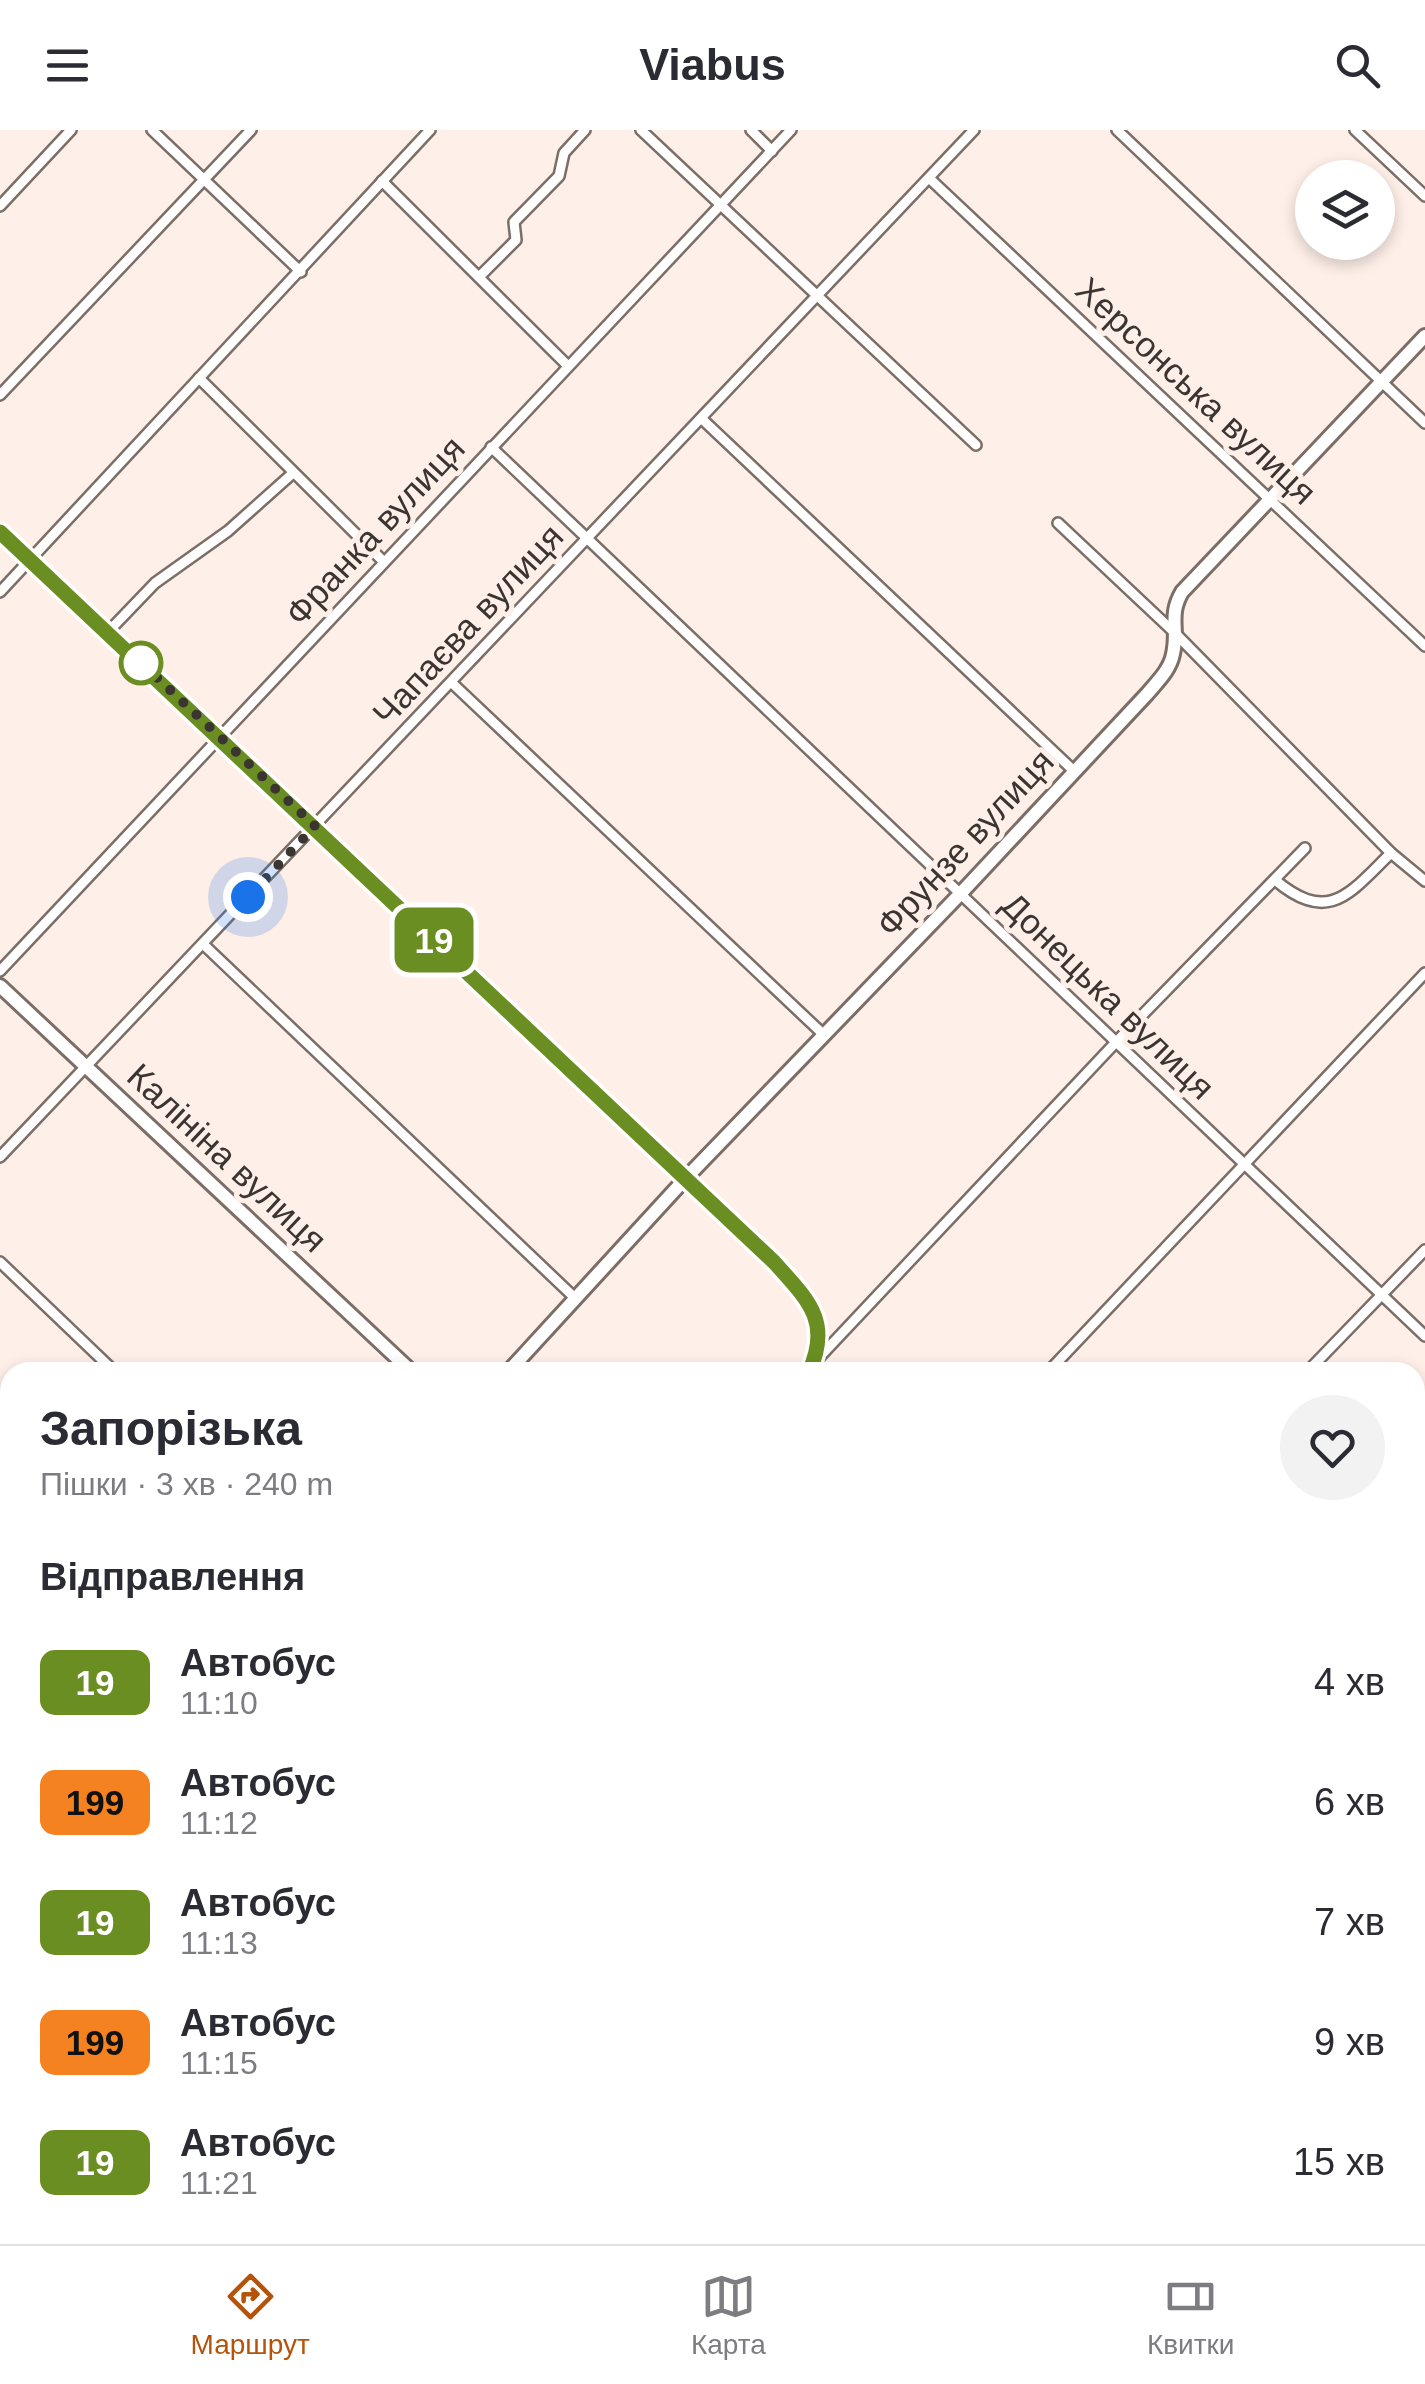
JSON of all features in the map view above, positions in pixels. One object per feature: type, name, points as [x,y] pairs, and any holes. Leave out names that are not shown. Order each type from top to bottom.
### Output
[{"type":"street","points":[[0,206],[71,130]]},
{"type":"street","points":[[152,130],[301,272]]},
{"type":"street","points":[[0,395],[251,130]]},
{"type":"street","points":[[0,592],[430,130]]},
{"type":"street","points":[[480,276],[516,240],[514,222],[559,176],[564,153],[585,130]]},
{"type":"street","points":[[641,130],[976,445]]},
{"type":"street","points":[[751,130],[772,150]]},
{"type":"street","name":"Франка вулиця","points":[[0,971],[790,130]]},
{"type":"street","name":"Чапаєва вулиця","points":[[0,1156],[974,130]]},
{"type":"street","points":[[1117,130],[1425,423]]},
{"type":"street","points":[[1355,130],[1425,196]]},
{"type":"street","name":"Херсонська вулиця","points":[[929,178],[1425,646]]},
{"type":"street","points":[[382,181],[567,365]]},
{"type":"street","name":"Фрунзе вулиця","points":[[517,1362],[684,1179],[962,892],[1165,673],[1173,658],[1176,634],[1172,610],[1182,592],[1425,336]]},
{"type":"street","points":[[199,378],[384,562]]},
{"type":"street","points":[[702,419],[1074,771]]},
{"type":"street","name":"Донецька вулиця","points":[[491,447],[1425,1336]]},
{"type":"street","points":[[108,632],[155,583],[228,531],[292,473]]},
{"type":"street","points":[[1058,523],[1176,634],[1391,853],[1425,880]]},
{"type":"street","points":[[0,532],[774,1262],[809,1302],[819,1326],[820,1343],[812,1362]]},
{"type":"street","points":[[452,683],[824,1036]]},
{"type":"street","points":[[816,1362],[1117,1040],[1305,848]]},
{"type":"street","points":[[1274,880],[1301,900],[1328,902],[1358,885],[1391,853]]},
{"type":"street","points":[[203,944],[576,1300]]},
{"type":"street","points":[[1058,1362],[1425,973]]},
{"type":"street","name":"Калініна вулиця","points":[[0,986],[401,1362]]},
{"type":"street","points":[[1317,1362],[1425,1250]]},
{"type":"street","points":[[0,1262],[105,1362]]},
{"type":"bus line","name":"19","points":[[0,532],[774,1262],[809,1302],[819,1326],[820,1343],[813,1362]]},
{"type":"route","points":[[141,663],[136,658],[315,826],[248,897]]}]
